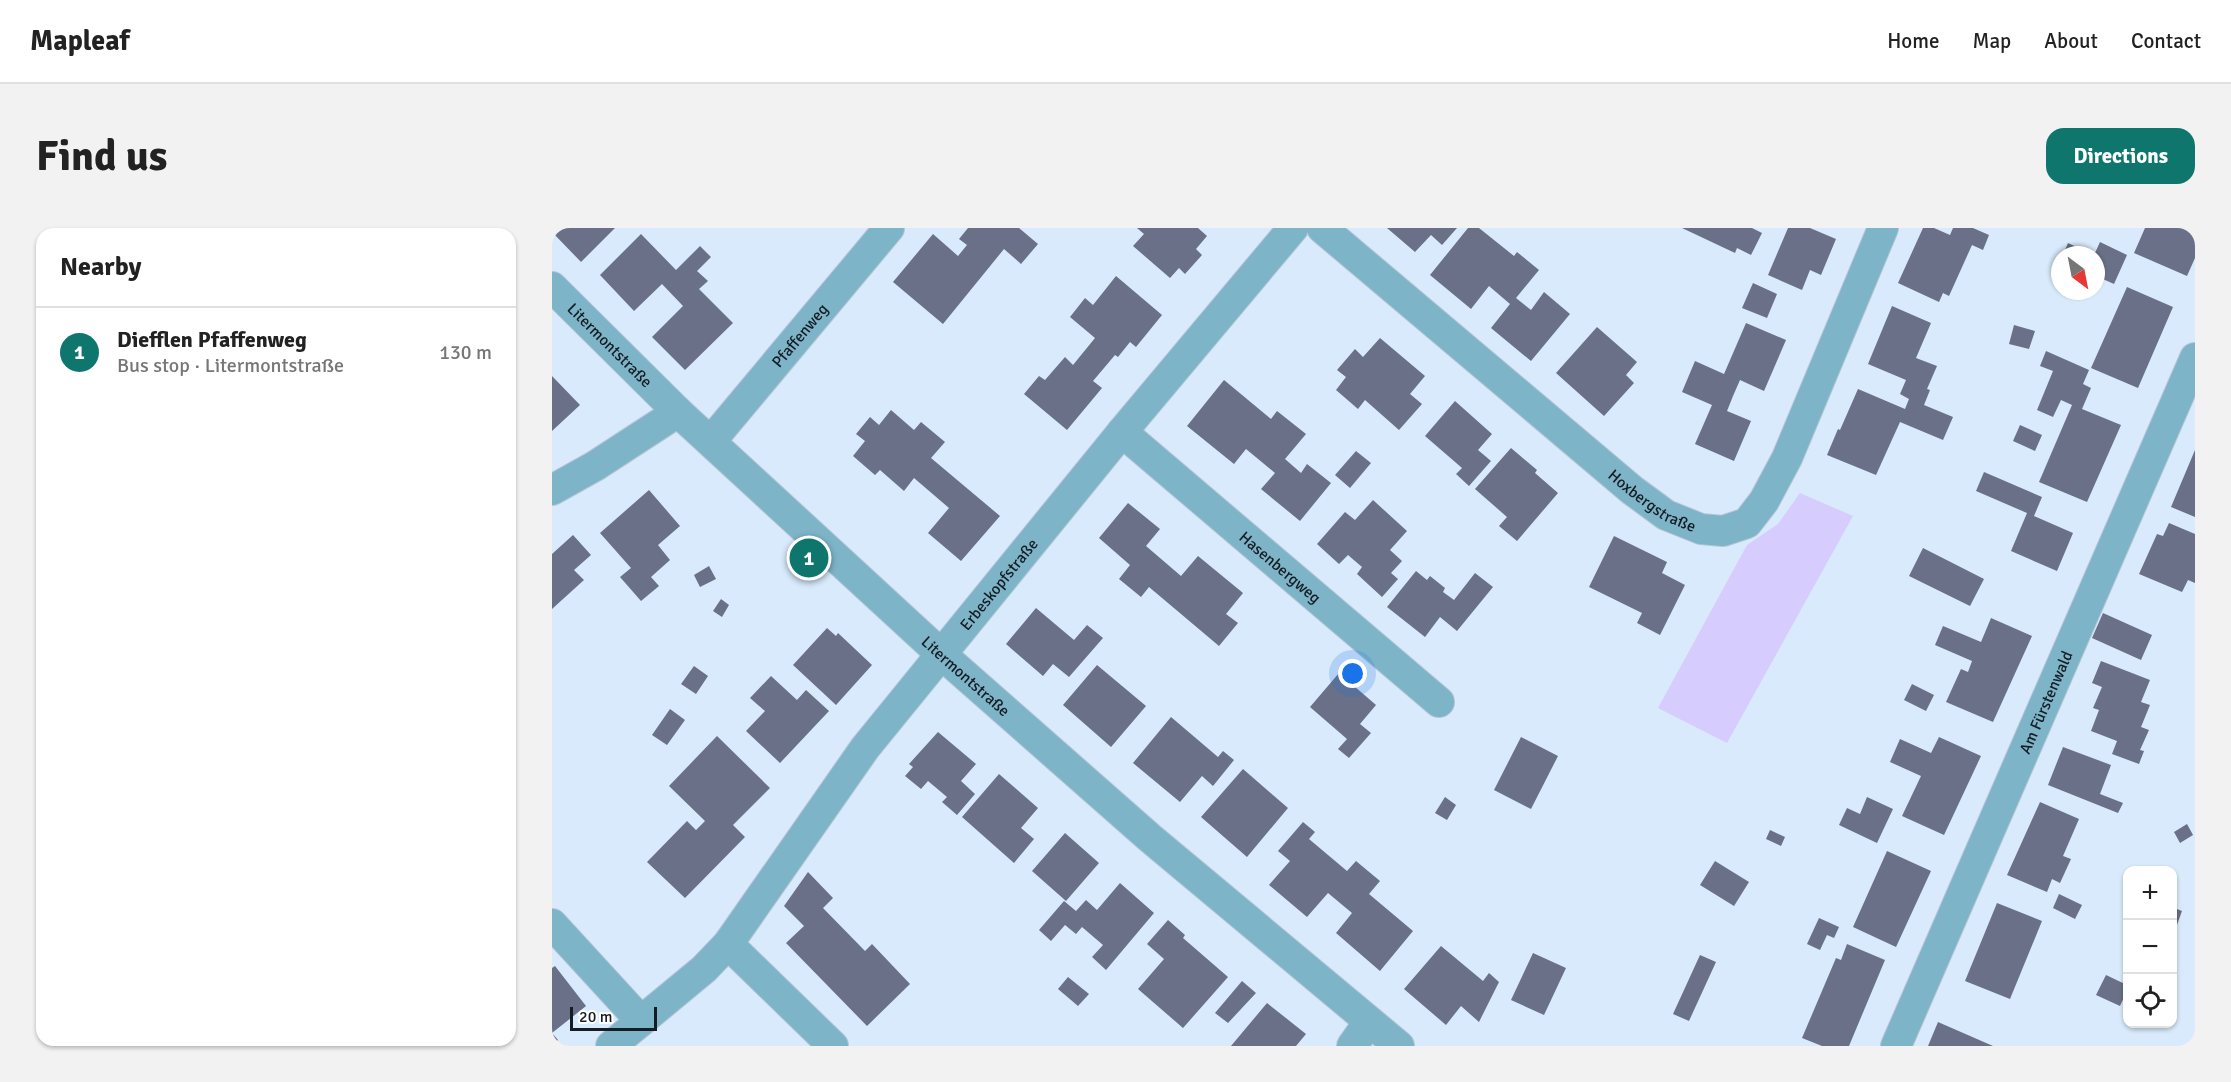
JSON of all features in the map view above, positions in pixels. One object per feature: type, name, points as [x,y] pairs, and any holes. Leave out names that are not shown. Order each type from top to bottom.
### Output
[{"type":"street","name":"Pfaffenweg","points":[[711,441],[889,228]]},
{"type":"street","name":"Erbeskopfstraße","points":[[611,1046],[704,969],[728,944],[865,748],[1122,432],[1293,228]]},
{"type":"street","name":"Hoxbergstraße","points":[[1322,228],[1632,490],[1666,515],[1701,530],[1723,531],[1747,523],[1764,501],[1787,458],[1883,228]]},
{"type":"street","name":"Litermontstraße","points":[[552,287],[678,412],[941,654],[1150,838],[1400,1046]]},
{"type":"street","name":"Am Fürstenwald","points":[[1896,1046],[2195,358]]},
{"type":"street","points":[[552,490],[595,466],[678,412]]},
{"type":"street","name":"Hasenbergweg","points":[[1122,432],[1439,702]]},
{"type":"street","points":[[552,924],[641,1021]]},
{"type":"street","points":[[728,944],[833,1046]]},
{"type":"street","points":[[1352,1046],[1369,1022]]},
{"type":"shaded area","points":[[1800,493],[1853,516],[1727,743],[1658,708],[1747,545],[1778,524]]},
{"type":"building","points":[[552,228],[615,228],[581,262],[552,232]]},
{"type":"building","points":[[968,228],[1019,228],[1038,244],[1021,264],[1004,249],[943,324],[893,282],[933,234],[958,256],[967,245],[959,239]]},
{"type":"building","points":[[1137,228],[1198,228],[1207,236],[1196,249],[1202,255],[1185,274],[1179,268],[1170,278],[1133,246],[1144,234]]},
{"type":"building","points":[[1387,228],[1457,228],[1442,245],[1431,235],[1415,252]]},
{"type":"building","points":[[1468,228],[1479,228],[1514,256],[1517,252],[1539,270],[1516,298],[1531,310],[1544,292],[1570,314],[1531,361],[1491,328],[1510,304],[1489,286],[1471,309],[1430,275]]},
{"type":"building","points":[[1682,228],[1752,228],[1762,233],[1751,255],[1737,248],[1735,253]]},
{"type":"building","points":[[1788,228],[1810,228],[1836,239],[1821,275],[1810,270],[1802,290],[1768,275]]},
{"type":"building","points":[[1923,228],[1934,228],[1950,235],[1953,228],[1973,228],[1989,235],[1983,250],[1972,245],[1949,296],[1943,293],[1939,302],[1898,283]]},
{"type":"building","points":[[2145,228],[2195,228],[2195,258],[2187,276],[2134,253]]},
{"type":"building","points":[[641,234],[676,270],[700,246],[711,257],[697,271],[708,281],[699,289],[733,323],[685,370],[652,337],[683,306],[662,284],[634,311],[600,275]]},
{"type":"building","points":[[2100,242],[2127,255],[2114,284],[2105,280],[2105,246],[2098,246]]},
{"type":"building","points":[[1116,276],[1162,315],[1136,347],[1130,342],[1118,357],[1115,355],[1093,381],[1102,388],[1067,430],[1024,394],[1039,376],[1045,380],[1065,357],[1073,365],[1095,338],[1070,317],[1085,298],[1093,305]]},
{"type":"building","points":[[1753,283],[1777,294],[1767,318],[1742,308]]},
{"type":"building","points":[[2127,287],[2173,307],[2138,388],[2091,368]]},
{"type":"building","points":[[1892,306],[1931,323],[1916,358],[1937,366],[1927,389],[1930,390],[1924,405],[1953,417],[1943,440],[1900,422],[1876,475],[1827,455],[1858,389],[1905,409],[1909,399],[1900,394],[1906,380],[1868,364]]},
{"type":"building","points":[[1746,323],[1786,340],[1764,391],[1740,380],[1733,396],[1727,411],[1751,421],[1734,461],[1695,444],[1712,405],[1682,392],[1695,361],[1724,374]]},
{"type":"building","points":[[2014,325],[2035,331],[2029,349],[2009,344]]},
{"type":"building","points":[[1597,327],[1637,362],[1626,375],[1634,383],[1604,416],[1556,373]]},
{"type":"building","points":[[1380,338],[1425,376],[1410,394],[1422,404],[1399,430],[1365,400],[1358,409],[1336,390],[1346,377],[1337,370],[1355,349],[1363,357]]},
{"type":"building","points":[[2046,351],[2089,370],[2083,384],[2091,388],[2082,409],[2121,425],[2087,502],[2039,482],[2072,405],[2061,400],[2053,417],[2037,410],[2053,371],[2040,366]]},
{"type":"building","points":[[552,376],[580,405],[552,431]]},
{"type":"building","points":[[1224,380],[1271,419],[1277,411],[1306,434],[1285,459],[1301,473],[1307,464],[1331,483],[1300,521],[1261,489],[1275,473],[1246,449],[1234,464],[1187,426]]},
{"type":"building","points":[[1455,401],[1492,434],[1478,450],[1491,461],[1469,486],[1456,474],[1462,468],[1425,436]]},
{"type":"building","points":[[891,410],[914,430],[921,422],[945,442],[931,458],[1000,516],[961,561],[928,533],[949,508],[914,478],[904,491],[880,470],[875,475],[853,456],[865,441],[856,434],[870,417],[879,425]]},
{"type":"building","points":[[2020,425],[2042,435],[2035,451],[2013,441]]},
{"type":"building","points":[[1511,448],[1537,470],[1535,473],[1558,493],[1517,541],[1499,526],[1507,517],[1475,489]]},
{"type":"building","points":[[2195,450],[2195,517],[2171,507]]},
{"type":"building","points":[[1356,451],[1371,463],[1350,488],[1335,475]]},
{"type":"building","points":[[1984,472],[2042,497],[2034,516],[2073,533],[2057,571],[2011,551],[2027,513],[1976,491]]},
{"type":"building","points":[[649,490],[680,526],[658,545],[670,560],[651,577],[659,586],[641,601],[620,577],[631,568],[600,533]]},
{"type":"building","points":[[1373,500],[1407,531],[1390,550],[1402,561],[1391,573],[1398,579],[1382,597],[1357,574],[1362,567],[1348,555],[1339,564],[1317,544],[1345,512],[1355,520]]},
{"type":"building","points":[[1128,503],[1160,529],[1146,546],[1181,576],[1198,556],[1243,593],[1226,614],[1238,623],[1219,646],[1149,587],[1141,597],[1119,579],[1130,565],[1099,538]]},
{"type":"building","points":[[2169,523],[2195,534],[2195,583],[2188,580],[2182,592],[2139,574],[2157,534],[2163,536]]},
{"type":"building","points":[[573,535],[591,555],[574,570],[584,580],[552,609],[552,554]]},
{"type":"building","points":[[1614,536],[1667,562],[1662,573],[1685,585],[1660,635],[1637,623],[1642,613],[1589,587]]},
{"type":"building","points":[[1923,548],[1984,579],[1970,606],[1909,576]]},
{"type":"building","points":[[709,566],[716,579],[700,587],[694,575]]},
{"type":"building","points":[[1416,571],[1427,580],[1430,576],[1445,588],[1443,592],[1454,600],[1475,573],[1493,587],[1457,631],[1440,617],[1425,637],[1387,607]]},
{"type":"building","points":[[721,599],[729,605],[722,617],[713,611]]},
{"type":"building","points":[[1036,608],[1074,640],[1087,625],[1103,638],[1069,677],[1053,664],[1043,676],[1006,644]]},
{"type":"building","points":[[2103,613],[2152,635],[2141,660],[2092,638]]},
{"type":"building","points":[[1991,618],[2032,636],[1993,722],[1946,702],[1961,669],[1968,672],[1972,661],[1935,645],[1943,626],[1981,642]]},
{"type":"building","points":[[827,628],[836,636],[838,633],[872,665],[836,705],[793,665]]},
{"type":"building","points":[[2101,661],[2150,680],[2141,702],[2150,705],[2141,727],[2149,730],[2140,750],[2144,751],[2139,764],[2112,754],[2117,741],[2091,731],[2099,710],[2093,708],[2102,687],[2092,683]]},
{"type":"building","points":[[1097,665],[1146,706],[1111,747],[1063,705]]},
{"type":"building","points":[[694,666],[708,676],[696,694],[681,684]]},
{"type":"building","points":[[1339,673],[1376,705],[1360,724],[1371,733],[1349,758],[1338,749],[1347,739],[1310,707]]},
{"type":"building","points":[[771,676],[797,700],[806,690],[829,711],[780,763],[746,731],[765,711],[750,698]]},
{"type":"building","points":[[1912,684],[1934,695],[1926,711],[1904,700]]},
{"type":"building","points":[[670,709],[685,720],[667,745],[652,735]]},
{"type":"building","points":[[1171,717],[1218,757],[1223,751],[1234,760],[1213,786],[1202,776],[1180,802],[1133,763]]},
{"type":"building","points":[[938,732],[976,764],[961,781],[975,794],[957,815],[942,802],[947,797],[928,781],[921,789],[905,776],[913,767],[909,764]]},
{"type":"building","points":[[717,736],[770,788],[733,825],[745,837],[685,898],[647,862],[687,821],[696,830],[705,821],[669,786]]},
{"type":"building","points":[[1521,737],[1558,756],[1531,809],[1494,790]]},
{"type":"building","points":[[1939,737],[1981,756],[1944,835],[1902,816],[1921,776],[1890,762],[1900,739],[1931,753]]},
{"type":"building","points":[[2063,747],[2111,765],[2100,794],[2123,803],[2118,813],[2048,785]]},
{"type":"building","points":[[1243,769],[1288,808],[1247,857],[1201,817]]},
{"type":"building","points":[[999,774],[1038,808],[1021,828],[1034,839],[1014,863],[962,817]]},
{"type":"building","points":[[1445,797],[1456,805],[1447,820],[1435,813]]},
{"type":"building","points":[[1867,797],[1893,809],[1877,843],[1839,825],[1847,808],[1860,814]]},
{"type":"building","points":[[2040,802],[2079,819],[2063,856],[2071,859],[2060,883],[2052,879],[2047,892],[2007,875]]},
{"type":"building","points":[[1303,822],[1315,832],[1309,839],[1347,871],[1356,861],[1380,881],[1369,894],[1413,931],[1380,971],[1336,933],[1352,913],[1328,893],[1307,917],[1269,885],[1290,861],[1278,851]]},
{"type":"building","points":[[2187,824],[2193,835],[2180,843],[2174,832]]},
{"type":"building","points":[[1770,830],[1785,837],[1781,846],[1766,839]]},
{"type":"building","points":[[1065,833],[1099,863],[1066,901],[1032,871]]},
{"type":"building","points":[[1887,851],[1931,871],[1896,947],[1853,927]]},
{"type":"building","points":[[1715,861],[1749,882],[1734,906],[1700,885]]},
{"type":"building","points":[[808,872],[833,898],[823,908],[865,951],[872,944],[910,984],[867,1026],[786,943],[804,926],[784,906]]},
{"type":"building","points":[[1120,883],[1154,913],[1106,970],[1092,957],[1103,945],[1082,927],[1076,934],[1065,925],[1051,941],[1039,930],[1064,901],[1076,911],[1086,900],[1097,910]]},
{"type":"building","points":[[2059,894],[2082,905],[2075,919],[2053,908]]},
{"type":"building","points":[[1997,903],[2042,921],[2010,999],[1965,981]]},
{"type":"building","points":[[2177,909],[2182,911],[2177,925]]},
{"type":"building","points":[[1819,918],[1839,927],[1834,938],[1827,935],[1820,950],[1807,944]]},
{"type":"building","points":[[1168,920],[1185,935],[1183,938],[1228,977],[1183,1028],[1138,989],[1164,959],[1147,944]]},
{"type":"building","points":[[1847,944],[1885,960],[1849,1046],[1822,1046],[1802,1038],[1836,958],[1841,960]]},
{"type":"building","points":[[1441,946],[1483,981],[1489,973],[1499,982],[1479,1022],[1461,1006],[1446,1025],[1404,989]]},
{"type":"building","points":[[1533,953],[1566,968],[1544,1015],[1511,1000]]},
{"type":"building","points":[[1700,955],[1716,962],[1689,1021],[1673,1014]]},
{"type":"building","points":[[555,966],[586,1006],[552,1033],[552,968]]},
{"type":"building","points":[[2106,975],[2123,983],[2123,1000],[2120,1006],[2096,995]]},
{"type":"building","points":[[1068,977],[1089,994],[1078,1006],[1058,989]]},
{"type":"building","points":[[1242,981],[1256,993],[1228,1023],[1215,1013]]},
{"type":"building","points":[[1267,1003],[1306,1034],[1296,1046],[1231,1046]]},
{"type":"building","points":[[1938,1022],[1993,1046],[1928,1046]]},
{"type":"building","points":[[552,1033],[558,1040],[552,1045]]},
{"type":"place","name":"Diefflen Pfaffenweg","points":[[809,558]]}]
